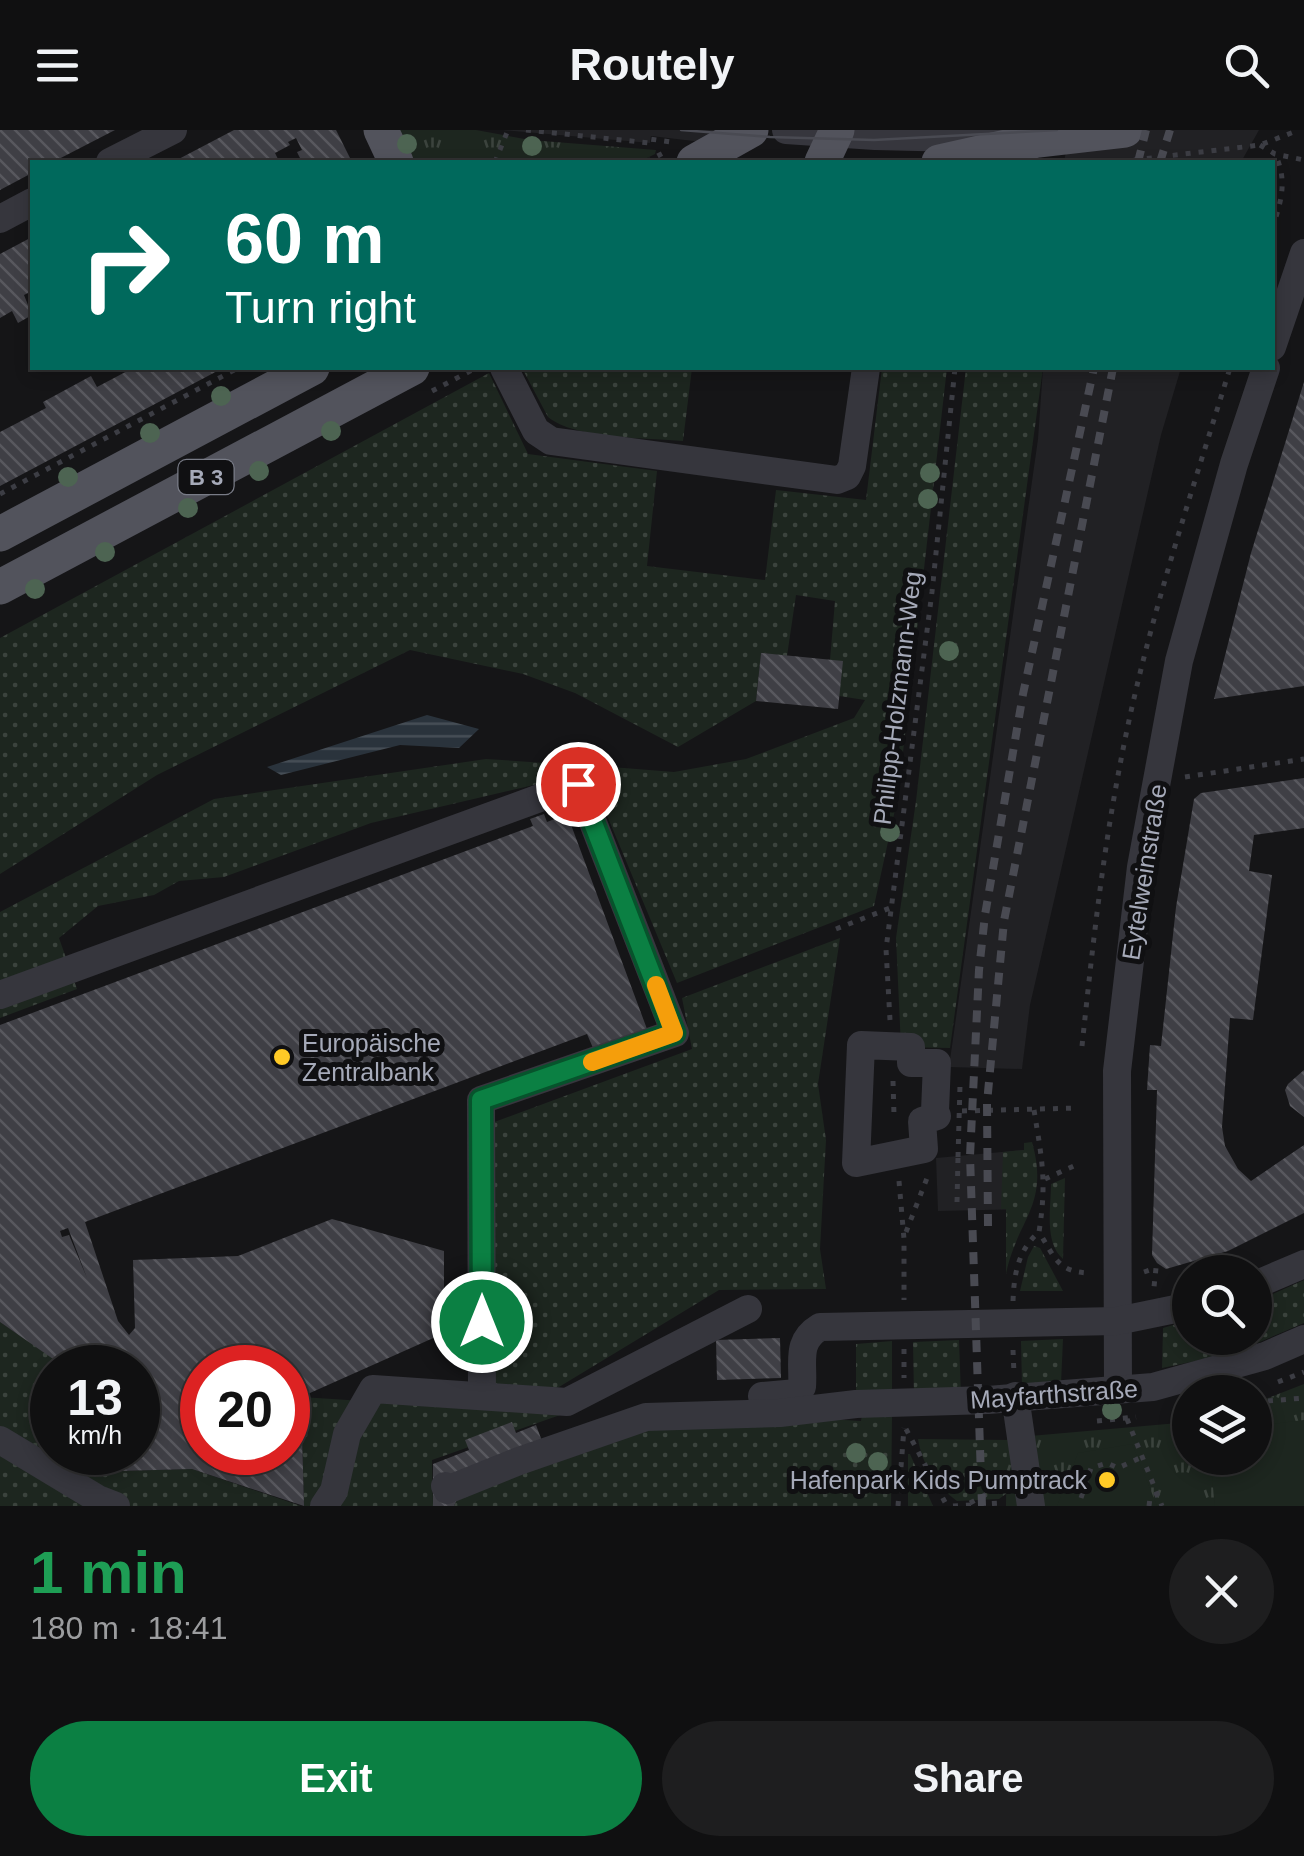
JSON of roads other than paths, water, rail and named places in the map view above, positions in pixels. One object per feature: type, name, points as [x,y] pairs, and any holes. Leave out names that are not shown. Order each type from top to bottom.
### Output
[{"type":"main road","points":[[381,130],[395,160]]},
{"type":"main road","points":[[686,154],[750,130]]},
{"type":"main road","points":[[948,160],[1038,140],[1124,130]]},
{"type":"main road","name":"B 3","points":[[0,534],[308,370]]},
{"type":"main road","name":"B 3","points":[[0,587],[408,370]]},
{"type":"street","points":[[114,160],[173,130]]},
{"type":"street","points":[[786,130],[832,142],[1038,140]]},
{"type":"street","points":[[0,219],[30,203]]},
{"type":"street","points":[[1275,338],[1304,253]]},
{"type":"street","points":[[505,370],[536,431],[550,441],[837,480],[847,476],[852,466],[866,370]]},
{"type":"street","name":"Eytelweinstraße","points":[[1118,1390],[1117,1071],[1141,867],[1179,661],[1234,464],[1265,370]]},
{"type":"street","points":[[0,996],[578,784],[674,1033],[481,1100],[482,1396]]},
{"type":"street","points":[[862,1046],[911,1047],[912,1063],[937,1063],[935,1111],[938,1116],[922,1121],[924,1149],[856,1163],[862,1046]]},
{"type":"street","points":[[1272,1278],[1304,1264]]},
{"type":"street","points":[[324,1506],[334,1491],[347,1434],[373,1389],[567,1402],[748,1309]]},
{"type":"street","points":[[1117,1321],[1172,1310]]},
{"type":"street","name":"Mayfarthstraße","points":[[1117,1321],[820,1327],[808,1334],[801,1346],[802,1387],[796,1394],[661,1400],[636,1405],[443,1480],[447,1490],[646,1417],[988,1400],[1015,1390],[1153,1387],[1198,1377],[1304,1339]]},
{"type":"street","points":[[1015,1390],[1030,1506]]},
{"type":"street","points":[[0,1440],[116,1506]]},
{"type":"tram line","points":[[681,130],[874,140],[1057,130]]},
{"type":"railway","points":[[1138,160],[1146,130]]},
{"type":"railway","points":[[1161,160],[1170,130]]},
{"type":"railway","points":[[982,1506],[970,1156],[979,970],[1023,694],[1094,370]]},
{"type":"railway","points":[[988,1226],[987,1103],[1004,921],[1113,370]]},
{"type":"place","name":"Europäische Zentralbank","points":[[282,1057]]},
{"type":"place","name":"Hafenpark Kids Pumptrack","points":[[1107,1480]]}]
